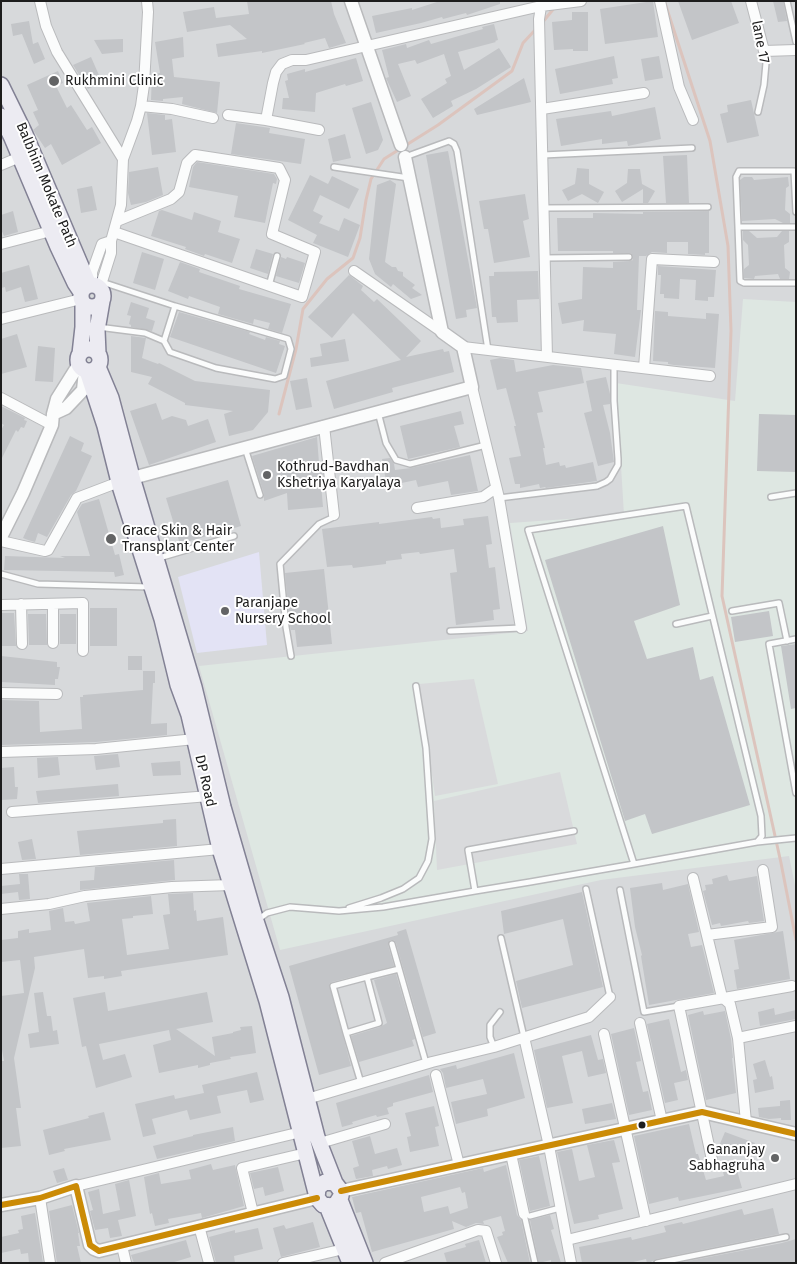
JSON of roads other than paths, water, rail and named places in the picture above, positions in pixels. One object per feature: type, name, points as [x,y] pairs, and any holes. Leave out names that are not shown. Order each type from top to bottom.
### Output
[{"type":"main road","name":"Balbhim Mokate Path","points":[[1,85],[24,132],[91,292],[83,327],[88,363]]},
{"type":"main road","name":"Balbhim Mokate Path","points":[[1,116],[75,283],[91,292]]},
{"type":"main road","points":[[88,363],[98,327],[91,292]]},
{"type":"main road","name":"DP Road","points":[[88,363],[111,398],[126,479],[152,587],[178,685],[195,739],[220,849],[267,1001],[306,1153],[365,1263]]},
{"type":"main road","name":"DP Road","points":[[126,479],[156,558],[194,687],[223,807],[256,921],[281,997],[320,1143],[329,1195],[347,1256]]},
{"type":"street","points":[[40,1],[46,26],[56,52],[123,159]]},
{"type":"street","points":[[114,231],[121,206],[123,159],[141,106],[148,12],[146,1]]},
{"type":"street","points":[[351,1],[403,151],[442,332]]},
{"type":"street","points":[[266,120],[276,72],[282,64],[292,60],[306,60],[542,4],[581,1]]},
{"type":"street","points":[[660,1],[679,87],[694,120]]},
{"type":"street","name":"lane 17","points":[[751,1],[764,51]]},
{"type":"street","points":[[542,4],[539,19],[547,357]]},
{"type":"street","points":[[764,51],[796,50]]},
{"type":"street","points":[[542,109],[644,93]]},
{"type":"street","points":[[141,106],[172,109],[213,118]]},
{"type":"street","points":[[228,115],[319,130]]},
{"type":"street","points":[[1,319],[91,292],[92,272],[102,244],[114,231],[179,192],[187,164],[195,155],[279,168],[285,180],[272,234],[315,252],[302,297],[114,231]]},
{"type":"street","points":[[1,165],[20,157]]},
{"type":"street","points":[[1,244],[51,231]]},
{"type":"street","points":[[644,368],[652,259],[714,262]]},
{"type":"street","points":[[354,271],[463,348],[710,376]]},
{"type":"street","points":[[463,348],[497,493],[521,628]]},
{"type":"street","points":[[52,419],[66,408],[83,390],[88,363]]},
{"type":"street","points":[[1,537],[23,493],[52,419],[57,399],[88,363]]},
{"type":"street","points":[[1,541],[45,551],[48,550],[77,498],[126,479],[472,387]]},
{"type":"street","points":[[1,398],[52,419]]},
{"type":"street","points":[[324,426],[334,515]]},
{"type":"street","points":[[417,508],[497,493]]},
{"type":"street","points":[[1,605],[83,603],[83,651]]},
{"type":"street","points":[[21,604],[22,644]]},
{"type":"street","points":[[53,604],[53,643]]},
{"type":"street","points":[[1,693],[57,694]]},
{"type":"street","points":[[1,752],[96,749],[195,739]]},
{"type":"street","points":[[12,812],[209,796]]},
{"type":"street","points":[[1,869],[220,849]]},
{"type":"street","points":[[707,935],[772,927],[764,870]]},
{"type":"street","points":[[693,878],[722,997],[730,1004],[738,1038],[746,1122]]},
{"type":"street","points":[[1,909],[48,904],[85,896],[172,887],[231,885]]},
{"type":"street","points":[[712,1160],[679,1006],[792,986]]},
{"type":"street","points":[[307,1099],[426,1064],[494,1047],[590,1017],[610,997]]},
{"type":"street","points":[[640,1023],[662,1121]]},
{"type":"street","points":[[738,1038],[796,1026]]},
{"type":"street","points":[[604,1034],[646,1221]]},
{"type":"street","points":[[524,1037],[549,1146],[571,1263]]},
{"type":"street","points":[[436,1075],[459,1165]]},
{"type":"street","points":[[76,1186],[90,1245],[94,1250],[99,1251],[459,1165],[702,1112],[796,1134]]},
{"type":"street","points":[[320,1143],[385,1124]]},
{"type":"street","points":[[1,1205],[40,1198],[76,1186],[301,1132]]},
{"type":"street","points":[[253,1213],[242,1168],[306,1153]]},
{"type":"street","points":[[511,1154],[527,1215]]},
{"type":"street","points":[[567,1240],[796,1184]]},
{"type":"street","points":[[40,1198],[50,1263]]},
{"type":"street","points":[[199,1226],[209,1263]]},
{"type":"street","points":[[385,1263],[478,1230],[486,1231],[496,1263]]},
{"type":"street","points":[[122,1246],[126,1263]]},
{"type":"street","points":[[283,1263],[347,1256]]},
{"type":"lane","points":[[787,1],[796,42]]},
{"type":"lane","name":"lane 17","points":[[758,112],[764,85],[766,63],[764,51]]},
{"type":"lane","points":[[403,151],[449,142],[454,144],[457,151],[488,350]]},
{"type":"lane","points":[[543,155],[692,148]]},
{"type":"lane","points":[[334,168],[409,178]]},
{"type":"lane","points":[[796,212],[794,171],[739,171],[736,177],[740,282],[796,284]]},
{"type":"lane","points":[[544,208],[708,206]]},
{"type":"lane","points":[[738,227],[796,227]]},
{"type":"lane","points":[[269,286],[277,256]]},
{"type":"lane","points":[[545,258],[629,257]]},
{"type":"lane","points":[[91,292],[175,306],[288,339],[291,349],[284,376],[275,379],[216,368],[170,352],[164,342],[145,333],[98,327]]},
{"type":"lane","points":[[164,342],[175,306]]},
{"type":"lane","points":[[497,493],[597,486],[610,478],[618,465],[614,365]]},
{"type":"lane","points":[[378,412],[386,443],[396,460],[410,464],[486,445]]},
{"type":"lane","points":[[245,447],[260,495]]},
{"type":"lane","points":[[771,497],[796,493]]},
{"type":"lane","points":[[634,864],[528,530],[686,506],[761,816],[762,836],[757,842]]},
{"type":"lane","points":[[291,656],[286,627],[280,564],[320,524],[334,517],[334,515]]},
{"type":"lane","points":[[156,558],[234,536]]},
{"type":"lane","points":[[1,574],[38,584],[152,587]]},
{"type":"lane","points":[[732,611],[779,603],[787,640]]},
{"type":"lane","points":[[676,624],[712,616]]},
{"type":"lane","points":[[450,632],[521,628]]},
{"type":"lane","points":[[796,639],[769,644],[796,793]]},
{"type":"lane","points":[[339,911],[403,889],[419,878],[428,861],[432,839],[426,748],[416,686]]},
{"type":"lane","points":[[475,891],[468,850],[574,831]]},
{"type":"lane","points":[[256,921],[267,913],[290,907],[339,911],[383,907],[757,842],[796,838]]},
{"type":"lane","points":[[586,889],[610,997]]},
{"type":"lane","points":[[620,890],[644,1012],[679,1006]]},
{"type":"lane","points":[[501,938],[524,1037]]},
{"type":"lane","points":[[392,944],[426,1064]]},
{"type":"lane","points":[[361,1083],[333,986],[399,969]]},
{"type":"lane","points":[[346,1033],[379,1023],[367,977]]},
{"type":"lane","points":[[494,1047],[490,1037],[490,1025],[500,1012]]},
{"type":"lane","points":[[535,1263],[527,1215],[561,1208]]},
{"type":"lane","points":[[657,1263],[786,1237]]},
{"type":"waterway","points":[[665,3],[710,141],[728,246],[731,331],[722,596],[781,863],[796,940]]},
{"type":"waterway","points":[[542,23],[555,7]]},
{"type":"waterway","points":[[279,414],[296,349],[303,309],[327,279],[353,258],[360,238],[371,179],[384,159],[438,125],[512,71],[523,43],[536,29]]},
{"type":"place","name":"Rukhmini Clinic","points":[[54,81]]},
{"type":"place","name":"Kothrud-Bavdhan Kshetriya Karyalaya","points":[[267,475]]},
{"type":"place","name":"Grace Skin & Hair Transplant Center","points":[[111,539]]},
{"type":"place","name":"Paranjape Nursery School","points":[[225,611]]},
{"type":"place","name":"Gananjay Sabhagruha","points":[[775,1158]]}]
